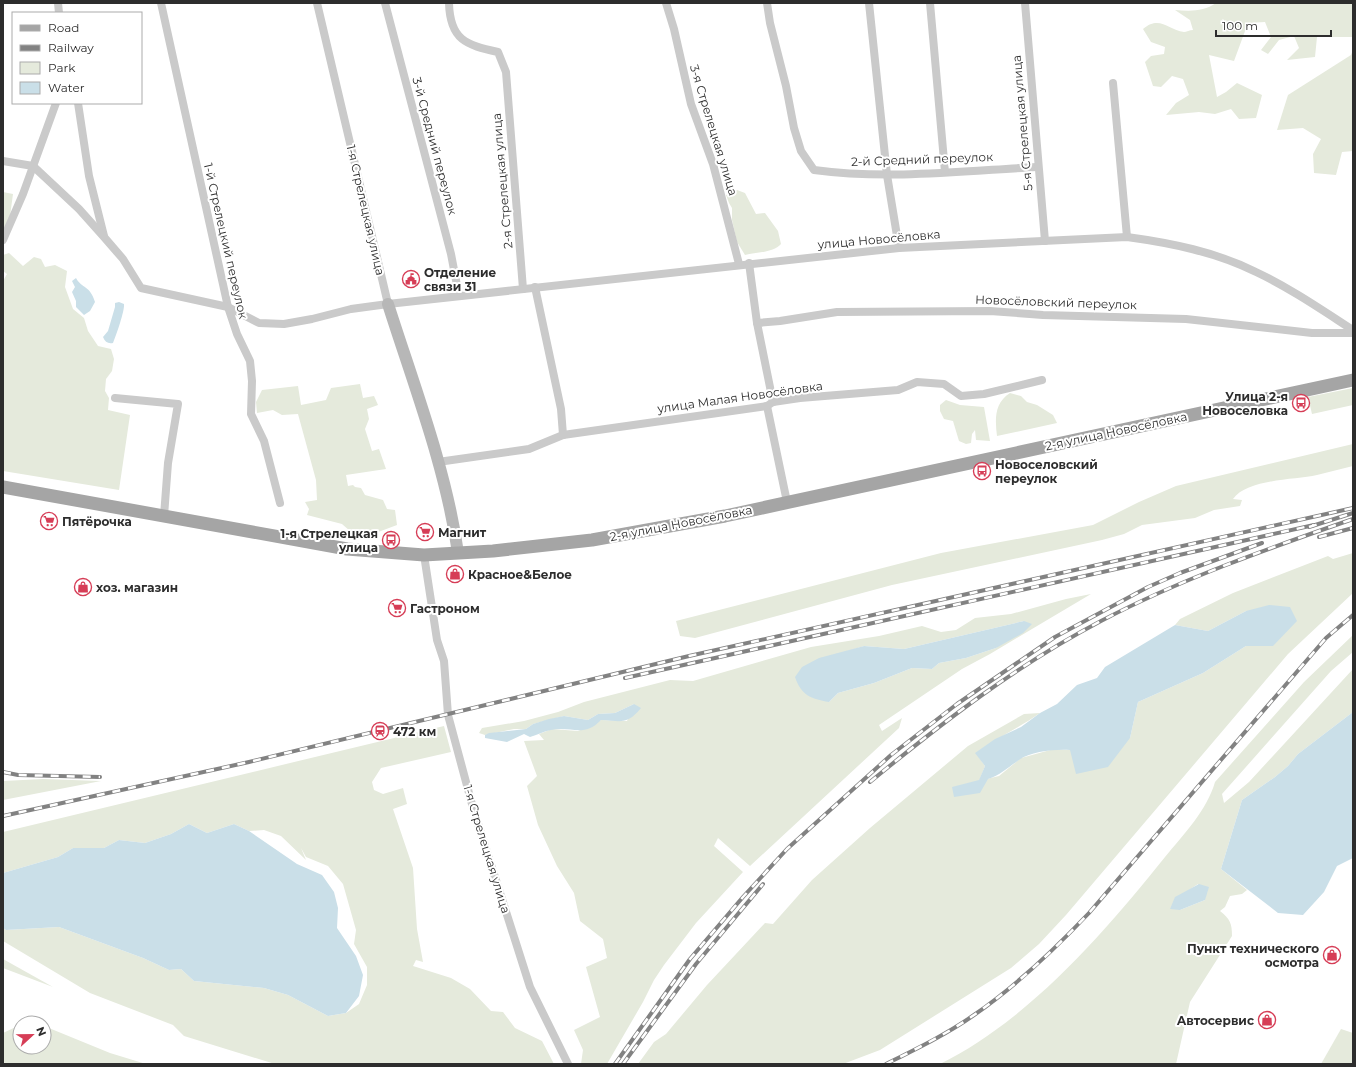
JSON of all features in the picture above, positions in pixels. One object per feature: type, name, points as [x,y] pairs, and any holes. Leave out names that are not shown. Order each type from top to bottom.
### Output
[{"type":"main road","name":"2-я улица Новосёловка","points":[[3,487],[347,549],[424,554],[526,548],[592,540],[787,502],[1353,380]]},
{"type":"street","name":"1-й Стрелецкий переулок","points":[[161,3],[228,307],[237,334],[250,360],[252,381],[251,414],[264,441],[280,503]]},
{"type":"street","name":"1-я Стрелецкая улица","points":[[317,3],[388,304],[438,462],[454,528],[458,553]]},
{"type":"street","name":"3-й Средний переулок","points":[[385,3],[451,254],[459,296]]},
{"type":"street","name":"2-я Стрелецкая улица","points":[[449,3],[450,19],[461,40],[473,47],[498,52],[506,72],[523,288]]},
{"type":"street","name":"3-я Стрелецкая улица","points":[[666,3],[674,30],[691,104],[713,164],[739,264]]},
{"type":"street","name":"2-й Средний переулок","points":[[767,3],[770,23],[786,86],[794,128],[801,151],[814,170],[839,173],[888,175],[1038,167]]},
{"type":"street","points":[[869,3],[888,175],[899,248]]},
{"type":"street","points":[[930,3],[945,172]]},
{"type":"street","name":"5-я Стрелецкая улица","points":[[1025,3],[1045,241]]},
{"type":"street","points":[[1113,83],[1127,237]]},
{"type":"street","points":[[3,240],[33,166],[56,104]]},
{"type":"street","points":[[78,104],[89,176],[104,237]]},
{"type":"street","points":[[3,161],[33,166],[79,209],[104,237]]},
{"type":"street","name":"улица Новосёловка","points":[[104,237],[122,259],[141,288],[228,307],[259,323],[284,324],[312,319],[351,309],[388,304],[739,264],[899,248],[1127,237],[1163,242],[1196,250],[1256,272],[1299,296],[1353,331]]},
{"type":"street","points":[[749,263],[757,323],[787,502]]},
{"type":"street","points":[[536,287],[561,409],[563,435]]},
{"type":"street","name":"Новосёловский переулок","points":[[757,323],[837,312],[990,311],[1043,315],[1186,319],[1312,333],[1353,331]]},
{"type":"street","name":"улица Малая Новосёловка","points":[[438,462],[529,449],[563,435],[770,404],[800,398],[898,390],[917,382],[944,384],[961,396],[984,394],[1042,380]]},
{"type":"street","points":[[115,398],[178,404],[168,462],[164,516]]},
{"type":"street","name":"1-я Стрелецкая улица","points":[[424,554],[437,640],[444,662],[448,711],[473,808],[530,987],[568,1064]]},
{"type":"green space","points":[[1216,3],[1353,3],[1353,37],[1317,37],[1315,57],[1287,60],[1299,48],[1294,36],[1279,40],[1268,54],[1261,50],[1271,37],[1265,22],[1248,23],[1234,61],[1209,55],[1217,97],[1237,83],[1262,95],[1256,118],[1239,119],[1231,109],[1215,114],[1199,112],[1166,115],[1176,103],[1189,95],[1183,79],[1172,76],[1161,87],[1153,86],[1145,62],[1151,56],[1164,54],[1165,47],[1151,42],[1143,29],[1154,23],[1159,23],[1178,31],[1184,32],[1193,30],[1190,20],[1175,10],[1191,11],[1206,8]]},
{"type":"green space","points":[[1353,50],[1353,151],[1342,152],[1336,175],[1314,173],[1313,154],[1321,139],[1303,128],[1277,130],[1288,95],[1351,55]]},
{"type":"green space","points":[[737,190],[745,193],[756,214],[765,213],[778,231],[781,244],[778,247],[769,251],[745,255],[737,242],[732,220],[732,208],[726,195]]},
{"type":"green space","points":[[3,192],[13,194],[10,216],[3,231]]},
{"type":"green space","points":[[9,253],[23,266],[34,257],[41,259],[45,267],[55,265],[67,271],[65,287],[73,309],[84,318],[88,331],[98,346],[111,349],[114,359],[112,371],[106,379],[105,391],[109,398],[108,410],[130,415],[119,490],[3,471],[3,281],[7,274],[3,271],[3,255]]},
{"type":"green space","points":[[360,384],[363,398],[374,396],[378,405],[367,409],[369,419],[365,429],[372,451],[379,449],[386,469],[346,475],[348,486],[353,485],[361,488],[365,495],[383,500],[387,509],[395,510],[397,525],[373,534],[350,531],[342,524],[307,515],[309,509],[305,502],[317,500],[316,480],[298,414],[282,415],[273,410],[257,413],[256,402],[262,390],[298,386],[301,405],[326,400],[331,388]]},
{"type":"green space","points":[[1353,388],[1353,405],[1312,414],[1308,397]]},
{"type":"green space","points":[[1010,393],[1021,396],[1027,402],[1037,405],[1053,415],[1057,423],[997,436],[996,418],[998,407]]},
{"type":"green space","points":[[946,400],[960,405],[984,407],[990,441],[976,440],[975,430],[972,434],[971,443],[966,444],[959,441],[953,421],[944,419],[940,411],[940,405]]},
{"type":"green space","points":[[1353,444],[1353,466],[1317,475],[1260,484],[1240,492],[1233,499],[1242,500],[1240,506],[1214,510],[1195,518],[1142,525],[1124,534],[1102,540],[892,585],[695,638],[680,636],[676,621],[941,553],[1093,525],[1139,502],[1176,486]]},
{"type":"green space","points":[[1353,553],[1353,593],[1288,654],[1066,915],[1039,944],[1011,968],[880,1050],[843,1064],[638,1064],[654,1042],[666,1034],[707,985],[765,923],[773,924],[812,880],[870,828],[968,746],[1024,714],[1040,713],[976,753],[985,766],[979,781],[999,776],[1021,758],[1054,749],[1070,750],[1130,738],[1138,702],[1203,673],[1246,646],[1273,646],[1246,611],[1208,631],[1175,625],[1180,619],[1233,593],[1328,556],[1333,559]]},
{"type":"green space","points":[[1091,594],[962,669],[879,725],[882,731],[902,718],[899,728],[750,866],[718,838],[714,846],[743,872],[696,923],[664,965],[607,1064],[581,1064],[583,1050],[574,1030],[600,1017],[586,967],[607,958],[603,939],[580,921],[574,893],[557,866],[538,825],[527,786],[537,776],[524,741],[544,740],[539,734],[552,729],[578,731],[601,720],[627,721],[634,704],[615,713],[598,714],[588,720],[564,716],[533,724],[526,729],[514,729],[485,735],[479,733],[482,728],[524,721],[558,712],[584,702],[670,680],[693,681],[811,647],[879,636],[922,626],[941,632],[956,630],[975,618],[1011,614],[1066,599]],"holes":[[[1024,621],[996,648],[966,658],[939,663],[932,669],[912,668],[874,683],[838,693],[829,702],[845,652],[864,646],[904,649]]]},
{"type":"green space","points":[[1353,635],[1353,652],[1331,671],[1222,794],[1224,803],[1249,782],[1353,669],[1353,712],[1298,754],[1288,766],[1275,777],[1242,800],[1221,869],[1247,890],[1242,894],[1230,896],[1225,907],[1220,911],[1230,922],[1232,936],[1190,1002],[1176,1064],[940,1064],[973,1046],[1004,1024],[1034,999],[1090,944],[1117,915],[1187,831],[1201,812],[1215,782],[1304,682]],"holes":[[[1198,884],[1205,900],[1180,910],[1189,890]]]},
{"type":"green space","points":[[444,726],[451,752],[381,768],[372,782],[374,790],[383,794],[403,788],[407,804],[393,809],[413,868],[417,929],[423,962],[416,960],[413,966],[451,978],[470,989],[491,1011],[503,1012],[515,1028],[542,1041],[554,1064],[275,1064],[184,1036],[173,1025],[90,993],[3,941],[3,928],[6,930],[59,927],[143,958],[169,970],[181,969],[194,981],[264,988],[288,995],[328,1016],[346,1013],[359,1004],[367,985],[367,967],[354,944],[356,930],[343,884],[328,866],[306,857],[301,848],[306,860],[281,836],[264,830],[249,831],[234,824],[207,833],[189,824],[171,834],[145,843],[119,840],[104,848],[73,848],[58,857],[3,873],[3,832]]},
{"type":"green space","points":[[43,779],[101,781],[3,800],[3,781]]},
{"type":"green space","points":[[3,959],[53,987],[3,968]]},
{"type":"green space","points":[[12,1029],[12,1055],[52,1055],[52,1029],[110,1053],[146,1064],[3,1064],[3,1033]]},
{"type":"green space","points":[[1341,1029],[1353,1033],[1353,1064],[1321,1064]]},
{"type":"water","points":[[76,278],[91,293],[95,302],[90,311],[84,315],[76,307],[76,301],[72,292],[75,287],[72,281]]},
{"type":"water","points":[[119,302],[124,304],[122,317],[113,343],[108,343],[103,337],[108,331],[115,303]]},
{"type":"water","points":[[1269,605],[1290,607],[1297,621],[1273,646],[1246,646],[1203,673],[1138,702],[1130,738],[1108,767],[1076,774],[1070,750],[1051,750],[1030,754],[1001,773],[988,779],[980,793],[954,797],[952,787],[979,780],[985,766],[975,753],[995,739],[1021,727],[1040,713],[1057,704],[1077,685],[1097,678],[1105,667],[1175,625],[1208,631],[1246,611]]},
{"type":"water","points":[[1024,621],[1032,624],[1023,633],[996,648],[966,658],[939,663],[932,669],[912,668],[874,683],[838,693],[829,702],[812,698],[800,688],[795,677],[802,667],[819,658],[864,646],[904,649]]},
{"type":"water","points":[[634,704],[641,708],[628,720],[601,720],[589,729],[558,729],[546,731],[530,737],[524,734],[507,742],[485,738],[485,735],[489,733],[526,729],[533,724],[564,716],[588,720],[598,714],[615,713]]},
{"type":"water","points":[[1353,712],[1353,858],[1337,866],[1324,892],[1303,915],[1278,913],[1221,869],[1242,800],[1275,777],[1288,766],[1298,754]]},
{"type":"water","points":[[189,824],[207,833],[234,824],[249,831],[297,864],[322,875],[334,892],[338,908],[337,928],[356,956],[363,975],[359,996],[346,1013],[328,1016],[288,995],[264,988],[194,981],[181,969],[169,970],[143,958],[59,927],[6,930],[3,928],[3,873],[58,857],[73,848],[104,848],[119,840],[145,843],[171,834]]},
{"type":"water","points":[[1199,884],[1209,887],[1205,900],[1180,910],[1170,909],[1175,897]]},
{"type":"railway","points":[[3,816],[249,762],[689,656],[1353,508]]},
{"type":"railway","points":[[1309,527],[1353,513]]},
{"type":"railway","points":[[870,782],[953,716],[1010,675],[1070,638],[1101,621],[1193,578],[1257,553],[1353,519]]},
{"type":"railway","points":[[625,678],[1314,525]]},
{"type":"railway","points":[[1319,537],[1353,528]]},
{"type":"railway","points":[[615,1064],[690,959],[743,897],[787,849],[891,755],[957,704],[1055,637],[1148,587],[1180,573],[1262,543]]},
{"type":"railway","points":[[886,1064],[964,1022],[1020,980],[1048,954],[1089,913],[1326,638],[1353,615]]},
{"type":"railway","points":[[3,772],[18,775],[100,777]]},
{"type":"railway","points":[[623,1064],[696,964],[763,884]]},
{"type":"place","name":"Отделение связи 31","points":[[411,279]]},
{"type":"place","name":"Улица 2-я Новоселовка","points":[[1301,403]]},
{"type":"place","name":"Новоселовский переулок","points":[[982,471]]},
{"type":"place","name":"Пятёрочка","points":[[49,521]]},
{"type":"place","name":"Магнит","points":[[425,532]]},
{"type":"place","name":"1-я Стрелецкая улица","points":[[391,540]]},
{"type":"place","name":"Красное&Белое","points":[[455,574]]},
{"type":"place","name":"хоз. магазин","points":[[83,587]]},
{"type":"place","name":"Гастроном","points":[[397,608]]},
{"type":"place","name":"472 км","points":[[380,731]]},
{"type":"place","name":"Пункт технического осмотра","points":[[1332,955]]},
{"type":"place","name":"Автосервис","points":[[1267,1020]]}]
